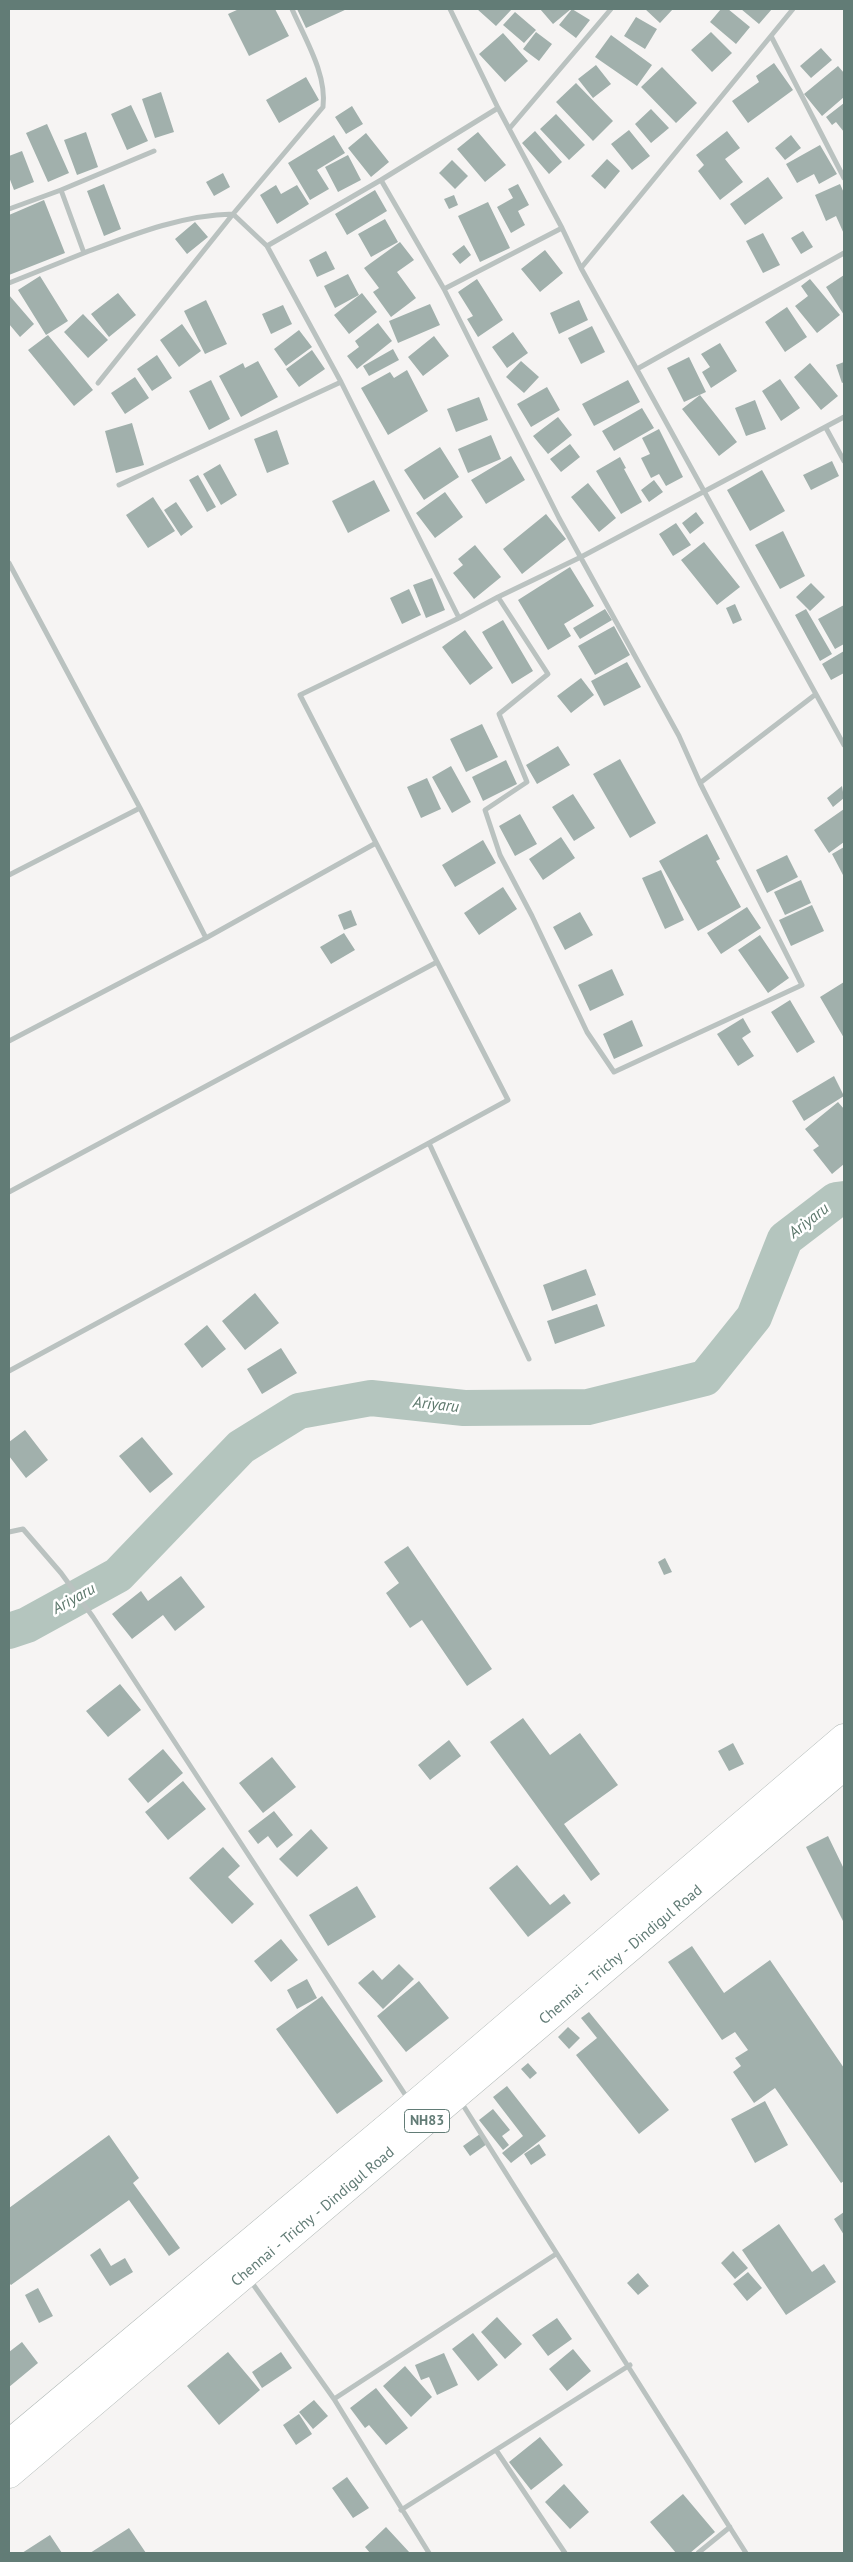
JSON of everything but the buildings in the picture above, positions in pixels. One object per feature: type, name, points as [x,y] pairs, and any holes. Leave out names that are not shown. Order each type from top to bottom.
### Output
[{"type":"highway","name":"Chennai - Trichy - Dindigul Road","points":[[9,2444],[413,2106],[844,1738]]},
{"type":"highway","name":"Chennai - Trichy - Dindigul Road","points":[[9,2474],[844,1766]]},
{"type":"street","points":[[98,383],[233,214],[323,107],[325,92],[316,64],[292,9]]},
{"type":"street","points":[[450,9],[498,108],[562,228],[581,268],[844,745]]},
{"type":"street","points":[[509,129],[611,9]]},
{"type":"street","points":[[581,268],[792,9]]},
{"type":"street","points":[[770,36],[844,178]]},
{"type":"street","points":[[267,246],[381,180],[498,108]]},
{"type":"street","points":[[9,208],[61,190],[154,151]]},
{"type":"street","points":[[381,180],[444,289],[558,518],[679,736],[700,783],[802,985],[614,1072],[587,1032],[532,916],[500,855],[485,810],[527,782],[500,714],[548,674],[498,597]]},
{"type":"street","points":[[61,190],[84,253]]},
{"type":"street","points":[[9,283],[145,230],[204,214],[233,214],[267,246],[341,382],[459,618]]},
{"type":"street","points":[[444,289],[562,228]]},
{"type":"street","points":[[637,369],[844,253]]},
{"type":"street","points":[[119,485],[341,382]]},
{"type":"street","points":[[9,1371],[508,1100],[300,695],[581,557],[844,417]]},
{"type":"street","points":[[826,428],[844,461]]},
{"type":"street","points":[[9,563],[140,808],[206,938]]},
{"type":"street","points":[[700,783],[816,694]]},
{"type":"street","points":[[9,875],[140,808]]},
{"type":"street","points":[[9,1041],[206,938],[376,843]]},
{"type":"street","points":[[9,1192],[437,962]]},
{"type":"street","points":[[429,1143],[529,1359]]},
{"type":"street","points":[[9,1532],[22,1530],[61,1574],[94,1617],[413,2106]]},
{"type":"street","points":[[457,2095],[556,2254],[630,2366],[746,2553]]},
{"type":"street","points":[[334,2398],[556,2254]]},
{"type":"street","points":[[245,2274],[334,2398],[429,2553]]},
{"type":"street","points":[[401,2510],[630,2366]]},
{"type":"street","points":[[496,2450],[565,2553]]},
{"type":"street","points":[[698,2553],[730,2527]]},
{"type":"waterway","name":"Ariyaru","points":[[9,1631],[27,1625],[118,1575],[241,1447],[299,1411],[371,1398],[464,1408],[588,1407],[705,1378],[754,1317],[785,1239],[836,1200],[844,1199]]}]
